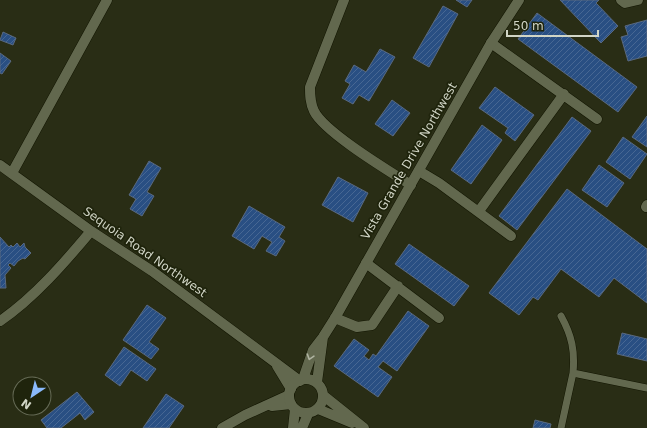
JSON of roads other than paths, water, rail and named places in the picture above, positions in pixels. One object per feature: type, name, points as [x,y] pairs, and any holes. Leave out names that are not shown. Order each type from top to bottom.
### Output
[{"type":"street","points":[[12,173],[107,0]]},
{"type":"street","points":[[344,0],[310,87],[310,99],[314,112],[344,140],[376,163],[411,185]]},
{"type":"street","name":"Vista Grande Drive Northwest","points":[[301,380],[313,350],[335,318],[491,43],[519,0]]},
{"type":"street","points":[[621,0],[626,3],[638,0]]},
{"type":"street","points":[[491,43],[564,94],[597,120]]},
{"type":"street","points":[[479,211],[564,94]]},
{"type":"street","name":"Sequoia Road Northwest","points":[[0,165],[91,231],[152,271],[301,380]]},
{"type":"street","points":[[419,171],[479,211],[511,236]]},
{"type":"street","points":[[0,322],[11,314],[66,261],[91,231]]},
{"type":"street","points":[[366,263],[439,318]]},
{"type":"street","points":[[335,318],[357,327],[372,325],[398,286]]},
{"type":"street","name":"Vista Grande Drive Northwest","points":[[316,382],[323,337]]},
{"type":"street","name":"Sequoia Road Northwest","points":[[274,361],[291,399]]},
{"type":"street","points":[[293,428],[291,399],[301,380],[316,382],[321,387],[324,396],[322,404],[318,409],[308,414],[302,428]]},
{"type":"street","points":[[324,396],[364,428]]},
{"type":"street","points":[[222,428],[245,415],[264,407],[291,399]]},
{"type":"street","points":[[291,399],[300,412],[308,414]]},
{"type":"street","points":[[318,409],[364,428]]},
{"type":"lane","points":[[561,316],[573,343],[574,355],[573,373],[561,428]]},
{"type":"lane","points":[[573,373],[647,388]]}]
